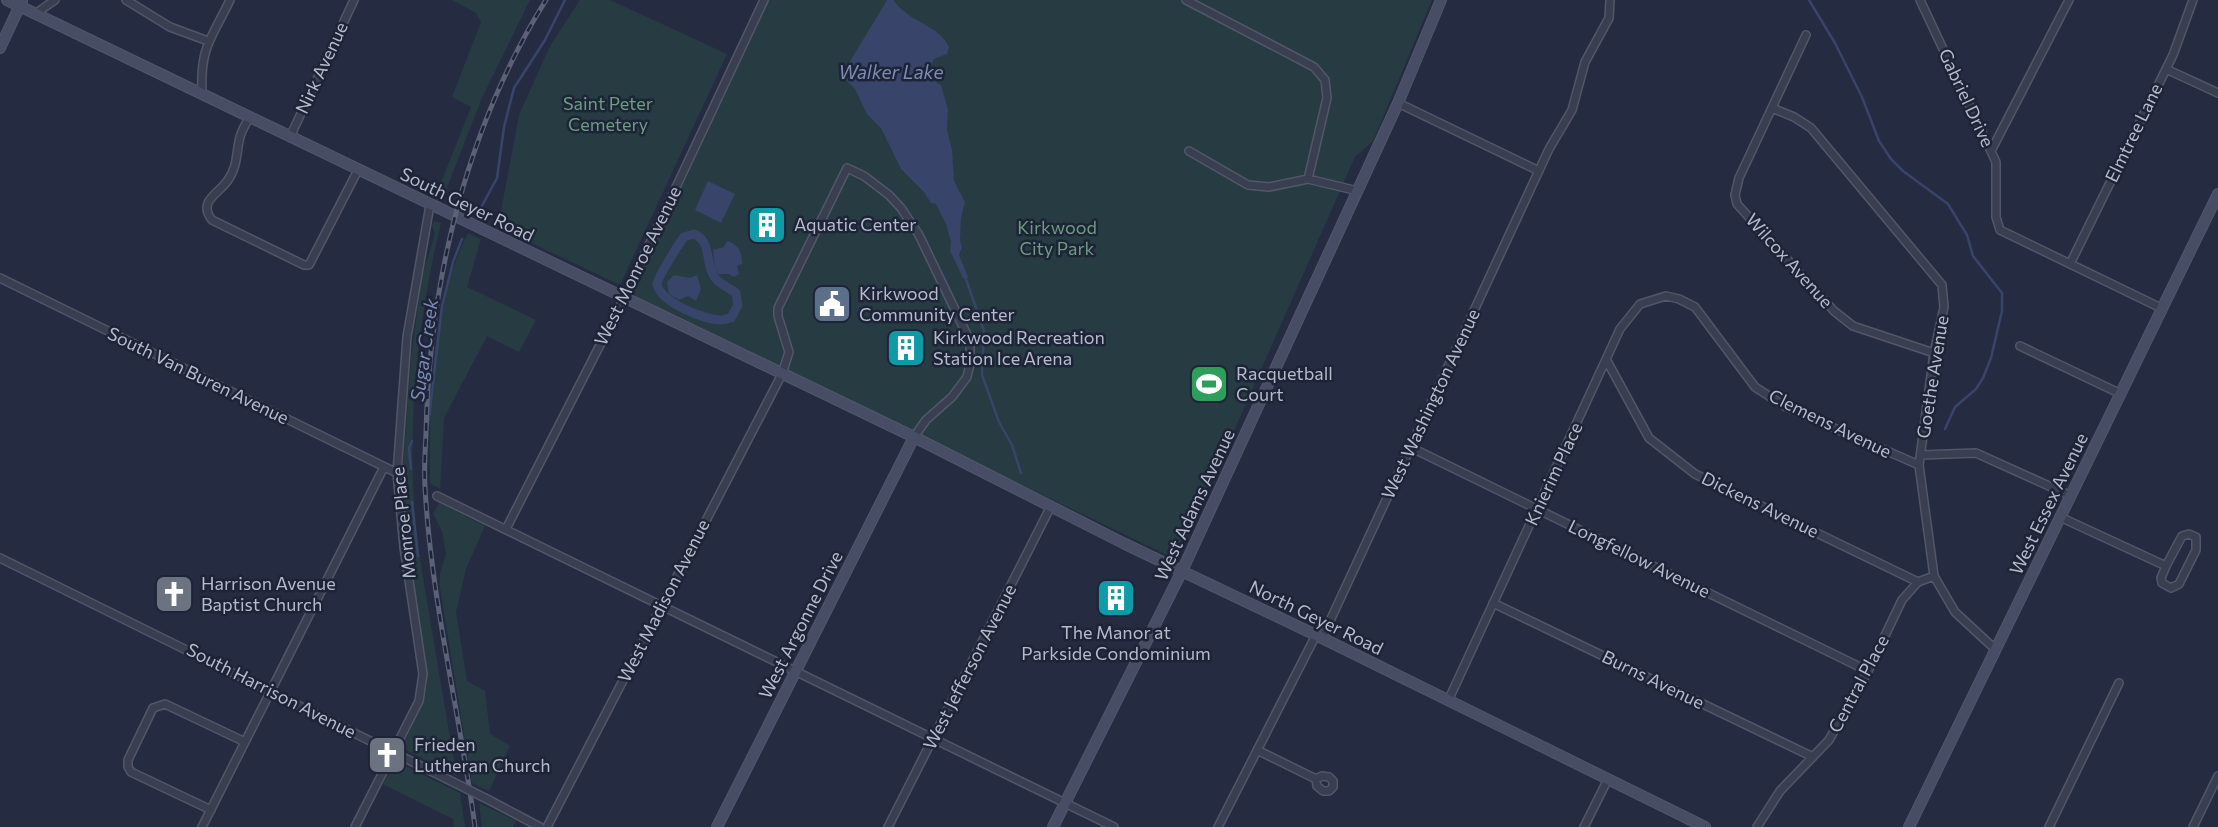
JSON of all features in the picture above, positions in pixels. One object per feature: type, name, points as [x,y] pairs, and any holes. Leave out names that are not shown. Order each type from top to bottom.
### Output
[{"type":"street","name":"South Geyer Road","points":[[7,0],[40,7],[202,94],[914,437]]},
{"type":"street","points":[[40,7],[55,0]]},
{"type":"street","points":[[126,0],[170,27],[208,41]]},
{"type":"street","points":[[202,94],[201,68],[208,41],[230,0]]},
{"type":"street","name":"Nirk Avenue","points":[[290,137],[354,0]]},
{"type":"street","name":"West Monroe Avenue","points":[[506,529],[624,298],[764,0]]},
{"type":"street","points":[[1186,0],[1314,67],[1325,80],[1327,98],[1308,179]]},
{"type":"street","name":"West Adams Avenue","points":[[1053,827],[1182,571],[1398,103],[1441,0]]},
{"type":"street","name":"West Washington Avenue","points":[[1218,827],[1319,637],[1549,149],[1572,110],[1585,62],[1609,18],[1610,0]]},
{"type":"street","name":"Gabriel Drive","points":[[1920,0],[1996,162],[1996,217],[2000,230],[2161,308]]},
{"type":"street","points":[[1991,151],[2069,0]]},
{"type":"street","name":"Elmtree Lane","points":[[2070,264],[2166,69],[2193,0]]},
{"type":"street","points":[[0,48],[22,3]]},
{"type":"street","name":"Wilcox Avenue","points":[[1805,35],[1739,178],[1735,195],[1737,204],[1834,311],[1853,326],[1934,353]]},
{"type":"street","points":[[2166,69],[2218,93]]},
{"type":"street","points":[[1398,103],[1539,170]]},
{"type":"street","name":"Goethe Avenue","points":[[1772,108],[1811,128],[1942,285],[1944,307],[1934,353],[1919,466],[1934,576],[1955,612],[1996,650]]},
{"type":"street","points":[[250,117],[240,138],[233,172],[210,198],[206,209],[212,220],[269,248],[309,265],[358,170]]},
{"type":"street","points":[[1189,151],[1248,185],[1257,187],[1308,179],[1358,191]]},
{"type":"street","points":[[782,374],[789,352],[778,308],[847,168],[864,176],[889,195],[919,235],[970,341],[967,377],[952,397],[926,420],[914,437]]},
{"type":"street","name":"West Essex Avenue","points":[[1909,827],[2218,194]]},
{"type":"street","name":"Monroe Place","points":[[392,752],[419,701],[423,674],[404,547],[397,473],[407,337],[430,205]]},
{"type":"street","name":"South Van Buren Avenue","points":[[0,278],[397,473]]},
{"type":"street","name":"Knierim Place","points":[[1448,701],[1620,329],[1640,304],[1666,296],[1695,307]]},
{"type":"street","name":"Clemens Avenue","points":[[1695,307],[1755,387],[1786,407],[1919,466]]},
{"type":"street","points":[[2020,346],[2121,394]]},
{"type":"street","name":"Dickens Avenue","points":[[1607,361],[1649,438],[1695,474],[1918,582]]},
{"type":"street","name":"West Madison Avenue","points":[[547,827],[782,374]]},
{"type":"street","name":"North Geyer Road","points":[[914,437],[1705,827]]},
{"type":"street","name":"West Argonne Drive","points":[[717,827],[914,437]]},
{"type":"street","name":"Longfellow Avenue","points":[[1410,447],[1868,671]]},
{"type":"street","points":[[1921,455],[1976,453],[2070,496]]},
{"type":"street","points":[[202,827],[384,467]]},
{"type":"street","points":[[437,496],[1114,827]]},
{"type":"street","name":"West Jefferson Avenue","points":[[888,827],[1051,506]]},
{"type":"street","points":[[2060,517],[2166,566]]},
{"type":"street","points":[[2189,534],[2196,537],[2196,550],[2182,580],[2174,588],[2162,583],[2161,578],[2166,566],[2182,536],[2189,534]]},
{"type":"street","name":"South Harrison Avenue","points":[[0,558],[272,691],[540,827]]},
{"type":"street","points":[[1918,582],[1934,576]]},
{"type":"street","name":"Central Place","points":[[1758,827],[1780,791],[1829,740],[1868,671],[1902,600],[1918,582]]},
{"type":"street","name":"Burns Avenue","points":[[1493,603],[1813,757]]},
{"type":"street","points":[[2049,827],[2119,683]]},
{"type":"street","points":[[211,810],[131,772],[128,767],[128,760],[153,708],[158,704],[165,704],[245,742]]},
{"type":"street","points":[[1257,750],[1317,779]]},
{"type":"street","points":[[355,827],[392,752]]},
{"type":"street","points":[[2193,827],[2218,776]]},
{"type":"street","points":[[1584,827],[1608,779]]},
{"type":"green space","points":[[452,0],[530,0],[481,100],[441,203],[434,200],[471,107],[452,97],[481,22],[476,13]]},
{"type":"green space","name":"Saint Peter Cemetery","points":[[580,0],[610,0],[727,54],[620,285],[496,226],[519,115],[550,46]]},
{"type":"green space","name":"Kirkwood City Park","points":[[769,0],[1432,0],[1373,141],[1355,157],[1179,555],[1169,556],[636,298],[634,290]]},
{"type":"green space","points":[[434,221],[441,223],[421,326],[414,396],[415,516],[457,776],[402,748],[422,705],[427,686],[407,531],[403,467],[411,358],[422,276],[435,234],[432,226]]},
{"type":"green space","points":[[468,233],[481,239],[467,287],[536,320],[519,352],[487,336],[444,418],[440,489],[430,483],[434,355],[446,292]]},
{"type":"green space","points":[[439,503],[485,526],[466,569],[456,612],[467,681],[485,691],[490,734],[510,746],[489,791],[472,783],[440,588],[440,573],[446,555],[442,531],[433,514]]},
{"type":"green space","points":[[397,762],[460,793],[465,827],[454,827],[453,819],[383,784]]},
{"type":"green space","points":[[479,803],[516,821],[513,827],[482,827]]},
{"type":"water","name":"Walker Lake","points":[[887,0],[893,0],[903,11],[935,31],[949,47],[947,54],[934,59],[930,68],[933,80],[941,85],[948,110],[947,130],[952,150],[954,181],[965,202],[961,218],[962,247],[959,255],[968,277],[966,279],[963,278],[950,251],[951,242],[946,224],[936,204],[931,203],[901,169],[881,128],[867,114],[855,89],[845,79],[846,68]]},
{"type":"water","points":[[708,181],[735,194],[721,223],[695,210]]},
{"type":"water","points":[[727,241],[737,247],[741,256],[742,264],[737,266],[739,274],[734,277],[718,274],[715,268],[713,250],[724,247]]},
{"type":"water","points":[[674,275],[690,278],[697,275],[701,289],[696,301],[688,296],[679,300],[669,294],[667,282]]},
{"type":"waterway","name":"Sugar Creek","points":[[477,215],[497,178],[504,127],[514,88],[545,40],[565,0]]},
{"type":"waterway","points":[[1809,0],[1835,43],[1862,97],[1879,141],[1903,171],[1948,204],[1967,235],[1973,256],[2002,293],[2002,311],[1991,358],[1983,378],[1976,389],[1955,407],[1945,429]]},
{"type":"waterway","points":[[694,234],[704,242],[716,279],[736,293],[738,305],[731,318],[713,319],[694,313],[674,303],[660,291],[657,284],[669,261],[684,237],[694,234]]},
{"type":"waterway","name":"Sugar Creek","points":[[428,426],[442,306],[462,239]]},
{"type":"waterway","points":[[966,279],[984,331],[982,375],[1021,473]]},
{"type":"waterway","name":"Sugar Creek","points":[[411,469],[409,448],[412,441]]},
{"type":"waterway","name":"Sugar Creek","points":[[412,502],[418,556]]},
{"type":"railway","points":[[475,827],[428,530],[425,467],[429,377],[444,264],[457,208],[494,101],[518,49],[546,0]]},
{"type":"place","name":"Aquatic Center","points":[[767,225]]},
{"type":"place","name":"Kirkwood Community Center","points":[[832,304]]},
{"type":"place","name":"Kirkwood Recreation Station Ice Arena","points":[[906,348]]},
{"type":"place","name":"Racquetball Court","points":[[1209,384]]},
{"type":"place","name":"Harrison Avenue Baptist Church","points":[[174,594]]},
{"type":"place","name":"The Manor at Parkside Condominium","points":[[1116,598]]},
{"type":"place","name":"Frieden Lutheran Church","points":[[387,755]]}]
